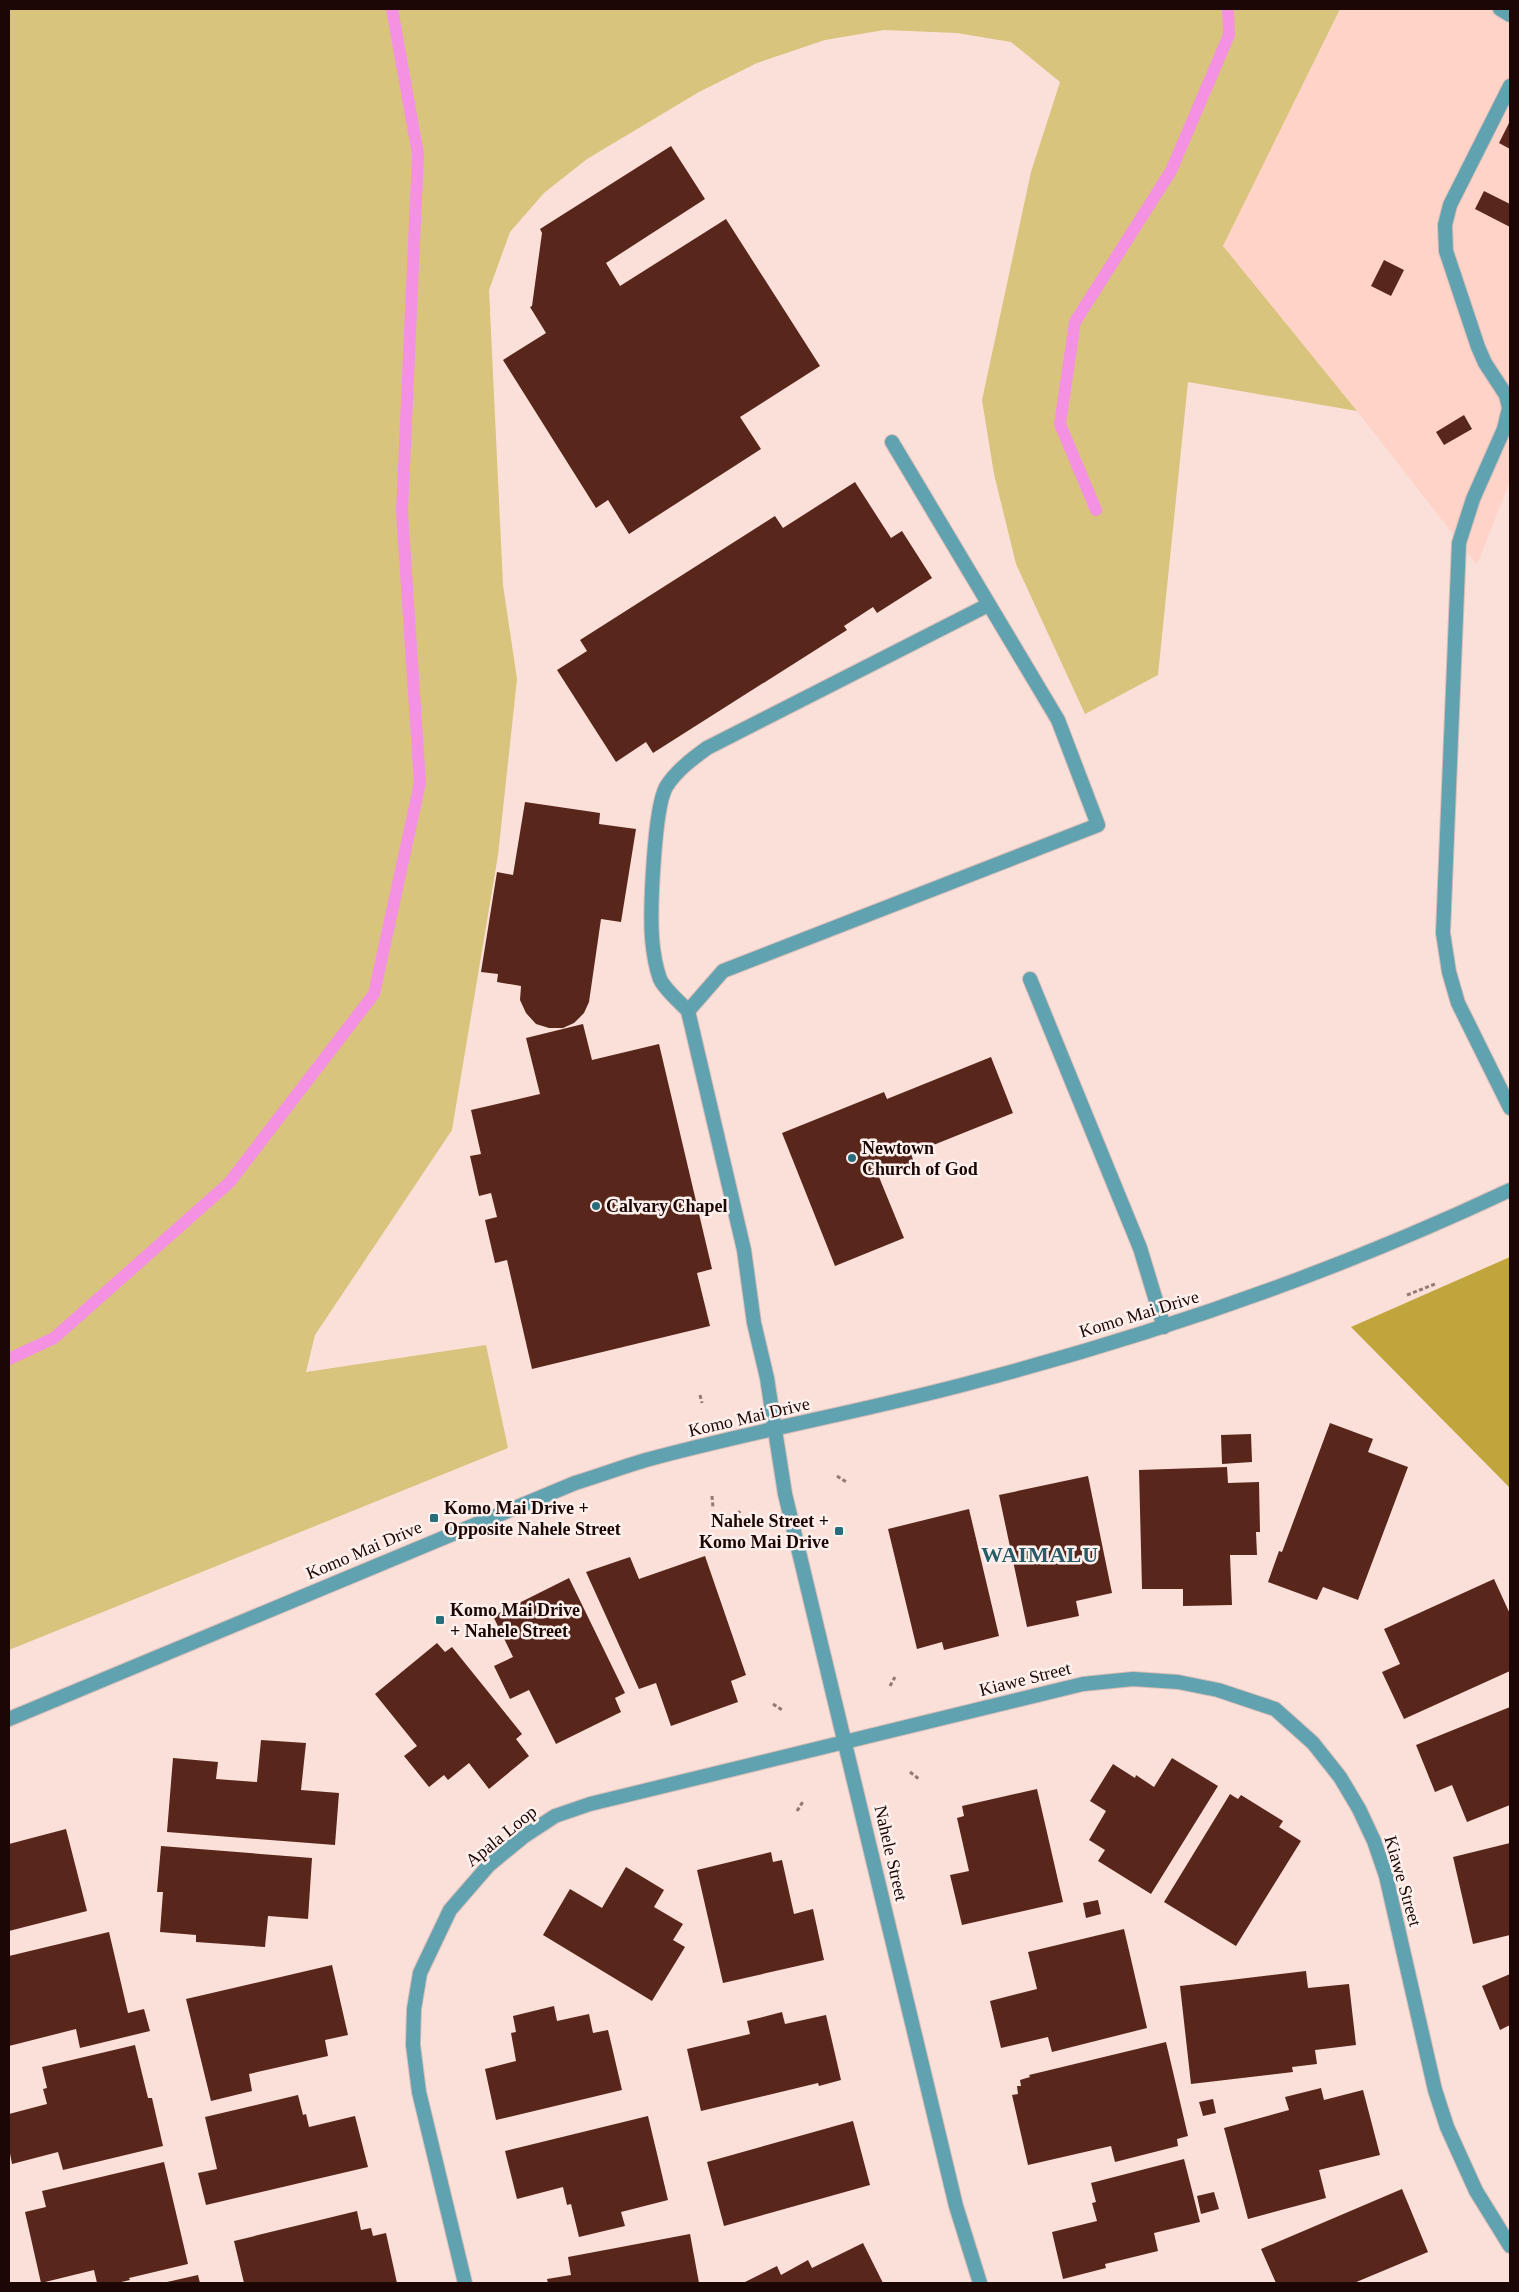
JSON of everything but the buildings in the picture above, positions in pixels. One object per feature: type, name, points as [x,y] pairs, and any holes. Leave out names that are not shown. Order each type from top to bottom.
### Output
[{"type":"street","points":[[1500,9],[1510,15]]},
{"type":"street","points":[[1510,86],[1450,205],[1445,225],[1446,251],[1478,347],[1485,363],[1506,395],[1508,408],[1504,429],[1473,499],[1459,543],[1444,933],[1449,972],[1458,1003],[1510,1108]]},
{"type":"street","points":[[892,442],[1058,720],[1098,825],[723,971],[688,1011],[661,980],[652,940],[652,893],[659,812],[666,788],[690,761],[707,748],[988,605]]},
{"type":"street","points":[[1030,979],[1140,1248],[1164,1327]]},
{"type":"street","name":"Nahele Street","points":[[688,1011],[744,1250],[754,1323],[767,1378],[785,1494],[956,2206],[980,2283]]},
{"type":"street","name":"Komo Mai Drive","points":[[9,1719],[575,1483],[644,1461],[976,1382],[1164,1327],[1294,1282],[1357,1257],[1510,1190]]},
{"type":"street","name":"Kiawe Street","points":[[845,1742],[1082,1684],[1133,1679],[1178,1682],[1218,1690],[1275,1709],[1313,1743],[1340,1778],[1359,1809],[1374,1841],[1386,1876],[1435,2090],[1447,2127],[1476,2191],[1510,2246]]},
{"type":"street","name":"Apala Loop","points":[[465,2283],[419,2092],[413,2045],[414,2009],[420,1973],[450,1910],[489,1865],[523,1837],[555,1816],[590,1804],[845,1742]]},
{"type":"path","points":[[1407,1295],[1435,1284]]},
{"type":"path","points":[[700,1395],[702,1403]]},
{"type":"path","points":[[837,1476],[848,1482]]},
{"type":"path","points":[[712,1496],[714,1508]]},
{"type":"path","points":[[735,1518],[740,1511]]},
{"type":"path","points":[[890,1686],[895,1677]]},
{"type":"path","points":[[773,1704],[782,1710]]},
{"type":"path","points":[[910,1772],[919,1779]]},
{"type":"path","points":[[797,1810],[804,1800]]},
{"type":"shaded area","points":[[9,9],[1340,9],[1223,246],[1357,411],[1188,382],[1158,675],[1085,714],[1016,564],[994,474],[982,400],[1031,172],[1060,82],[1011,42],[957,33],[884,30],[825,40],[757,63],[699,92],[587,159],[544,193],[510,232],[489,290],[503,585],[517,679],[498,855],[452,1130],[315,1335],[306,1372],[486,1345],[508,1448],[9,1650]]},
{"type":"shaded area","points":[[1340,9],[1510,9],[1510,481],[1477,565],[1357,411],[1223,246]]},
{"type":"shaded area","points":[[1510,1257],[1510,1488],[1351,1327]]},
{"type":"waterway","points":[[9,1359],[54,1338],[229,1183],[374,994],[420,783],[402,512],[418,154],[392,9]]},
{"type":"waterway","points":[[1096,510],[1060,424],[1075,322],[1171,171],[1229,35],[1228,9]]},
{"type":"place","name":"Newtown Church of God","points":[[852,1158]]},
{"type":"place","name":"Calvary Chapel","points":[[596,1206]]},
{"type":"place","name":"Komo Mai Drive + Opposite Nahele Street","points":[[434,1518]]},
{"type":"place","name":"Nahele Street + Komo Mai Drive","points":[[839,1531]]},
{"type":"place","name":"Komo Mai Drive + Nahele Street","points":[[440,1620]]},
{"type":"district","name":"WAIMALU","points":[[1040,1554]]}]
